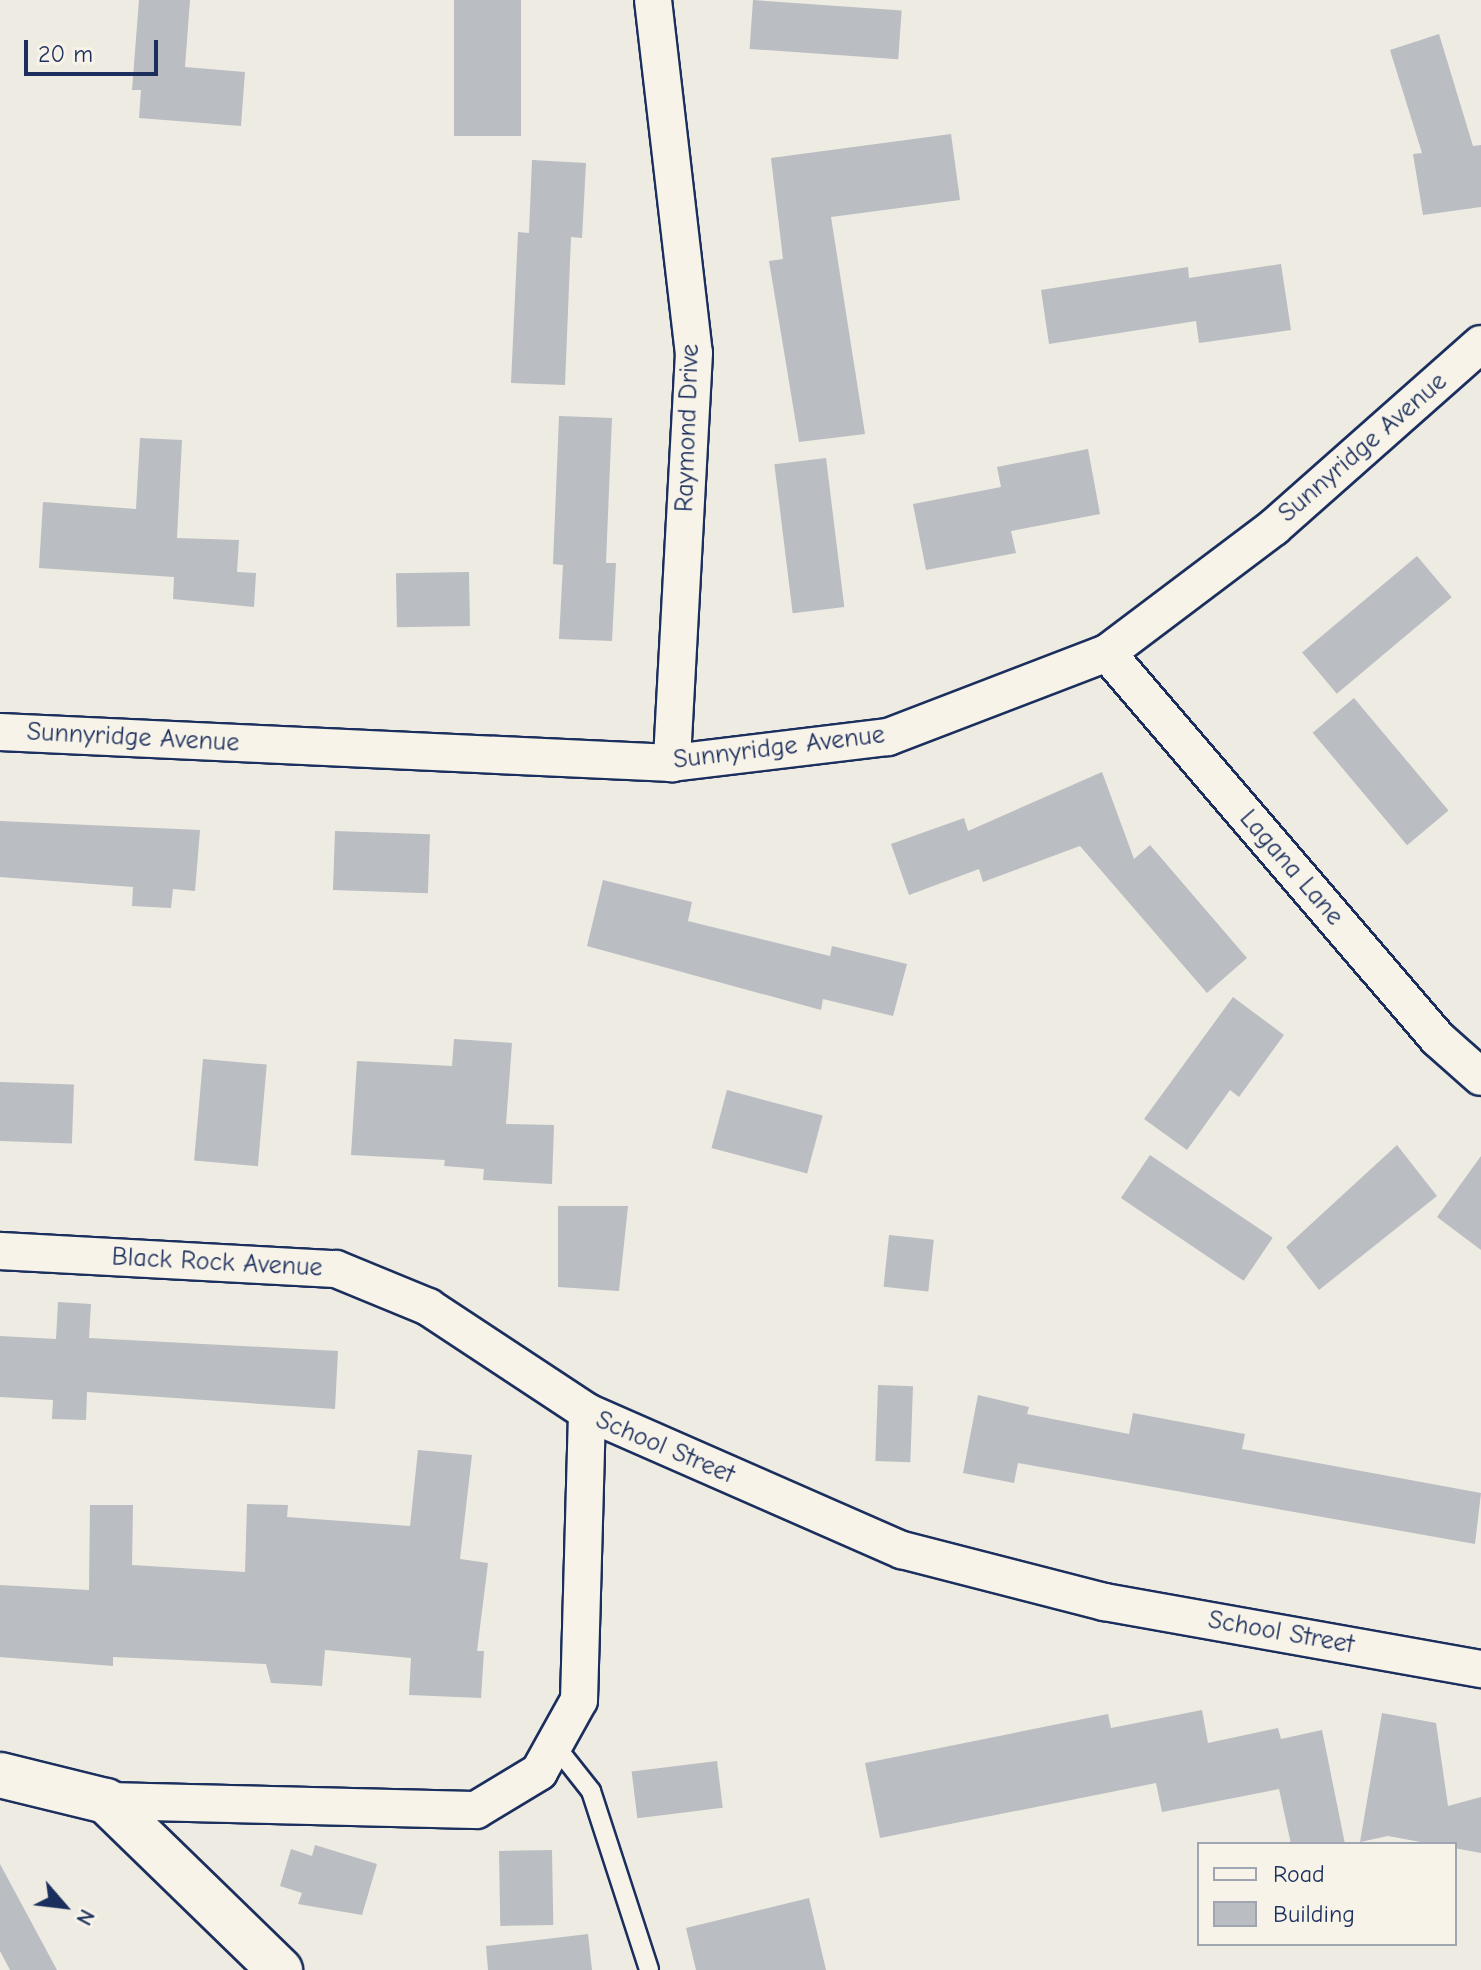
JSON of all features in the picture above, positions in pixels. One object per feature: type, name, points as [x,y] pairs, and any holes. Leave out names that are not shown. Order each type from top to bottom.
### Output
[{"type":"main road","points":[[0,1775],[106,1801],[280,1970]]},
{"type":"street","name":"Raymond Drive","points":[[653,0],[694,353],[672,763]]},
{"type":"street","name":"Sunnyridge Avenue","points":[[0,732],[672,763],[888,737],[1107,653],[1274,527],[1481,344]]},
{"type":"street","name":"Lagana Lane","points":[[1107,653],[1438,1039],[1481,1077]]},
{"type":"street","name":"Black Rock Avenue","points":[[0,1251],[336,1269],[428,1307],[587,1412]]},
{"type":"street","name":"School Street","points":[[106,1801],[476,1810],[539,1772],[557,1748],[579,1700],[587,1412],[902,1550],[1104,1602],[1481,1669]]},
{"type":"lane","points":[[557,1748],[591,1791],[649,1970]]},
{"type":"building","points":[[139,0],[190,0],[185,67],[245,72],[241,126],[139,118],[141,90],[132,90]]},
{"type":"building","points":[[454,0],[521,0],[521,136],[454,136]]},
{"type":"building","points":[[753,0],[902,10],[898,59],[750,49]]},
{"type":"building","points":[[1439,34],[1473,146],[1481,145],[1481,207],[1423,215],[1413,154],[1422,153],[1390,50]]},
{"type":"building","points":[[951,134],[960,200],[831,217],[865,434],[799,442],[769,261],[783,259],[771,158]]},
{"type":"building","points":[[532,160],[586,163],[582,238],[571,237],[565,385],[511,383],[518,232],[529,233]]},
{"type":"building","points":[[1281,264],[1291,330],[1199,343],[1196,321],[1049,344],[1041,290],[1188,267],[1189,278]]},
{"type":"building","points":[[559,416],[612,418],[606,563],[616,563],[612,641],[559,639],[563,565],[553,564]]},
{"type":"building","points":[[140,438],[182,440],[177,538],[239,540],[237,572],[256,573],[254,607],[173,599],[174,577],[39,568],[43,502],[136,509]]},
{"type":"building","points":[[1088,449],[1100,514],[1011,531],[1016,553],[926,570],[913,504],[1001,487],[997,467]]},
{"type":"building","points":[[826,458],[844,607],[793,613],[774,464]]},
{"type":"building","points":[[1417,556],[1452,597],[1337,694],[1302,652]]},
{"type":"building","points":[[469,572],[470,626],[397,627],[396,573]]},
{"type":"building","points":[[1354,698],[1448,811],[1407,845],[1313,733]]},
{"type":"building","points":[[1102,772],[1134,859],[1150,845],[1247,958],[1207,993],[1080,846],[983,882],[979,869],[909,895],[891,844],[964,818],[968,831]]},
{"type":"building","points":[[0,821],[200,830],[195,891],[173,889],[171,908],[132,906],[133,887],[0,877]]},
{"type":"building","points":[[335,831],[430,834],[428,893],[333,890]]},
{"type":"building","points":[[603,880],[692,902],[688,921],[830,956],[832,946],[907,964],[893,1016],[823,999],[821,1010],[587,946]]},
{"type":"building","points":[[1233,997],[1284,1035],[1239,1097],[1230,1090],[1187,1150],[1144,1119]]},
{"type":"building","points":[[454,1039],[512,1043],[506,1124],[554,1125],[552,1184],[483,1180],[484,1169],[444,1166],[445,1160],[351,1155],[357,1061],[452,1066]]},
{"type":"building","points":[[203,1059],[267,1065],[258,1166],[194,1161]]},
{"type":"building","points":[[0,1082],[74,1085],[72,1144],[0,1141]]},
{"type":"building","points":[[727,1090],[823,1116],[807,1174],[711,1148]]},
{"type":"building","points":[[1397,1145],[1437,1196],[1319,1290],[1286,1247]]},
{"type":"building","points":[[1150,1155],[1273,1238],[1244,1281],[1121,1198]]},
{"type":"building","points":[[1481,1156],[1481,1250],[1437,1217]]},
{"type":"building","points":[[558,1206],[628,1206],[619,1291],[558,1287]]},
{"type":"building","points":[[889,1235],[934,1240],[928,1291],[884,1287]]},
{"type":"building","points":[[58,1302],[91,1304],[89,1338],[338,1351],[335,1409],[87,1392],[86,1420],[52,1419],[53,1400],[0,1397],[0,1336],[56,1339]]},
{"type":"building","points":[[878,1385],[913,1386],[910,1462],[875,1461]]},
{"type":"building","points":[[978,1395],[1029,1407],[1027,1414],[1129,1434],[1133,1413],[1245,1434],[1242,1449],[1481,1493],[1475,1544],[1018,1463],[1014,1483],[963,1473]]},
{"type":"building","points":[[418,1450],[472,1455],[460,1559],[488,1563],[477,1651],[484,1651],[481,1698],[409,1695],[411,1658],[325,1650],[322,1686],[271,1683],[266,1664],[113,1657],[113,1666],[0,1657],[0,1585],[89,1590],[90,1505],[133,1505],[132,1565],[245,1572],[247,1504],[288,1505],[287,1517],[410,1526]]},
{"type":"building","points":[[1202,1710],[1208,1743],[1278,1728],[1281,1739],[1322,1730],[1345,1842],[1291,1842],[1279,1789],[1162,1812],[1156,1783],[880,1838],[865,1763],[1108,1714],[1111,1728]]},
{"type":"building","points":[[1382,1713],[1436,1723],[1448,1806],[1481,1797],[1481,1853],[1457,1849],[1457,1842],[1421,1842],[1388,1836],[1360,1842]]},
{"type":"building","points":[[717,1761],[723,1808],[637,1818],[632,1771]]},
{"type":"building","points":[[315,1845],[377,1864],[362,1915],[298,1904],[302,1893],[280,1886],[291,1849],[312,1856]]},
{"type":"building","points":[[552,1850],[553,1925],[500,1926],[499,1851]]},
{"type":"building","points":[[0,1864],[57,1970],[10,1970],[0,1951]]},
{"type":"building","points":[[809,1898],[826,1970],[696,1970],[686,1928]]},
{"type":"building","points":[[588,1934],[592,1970],[488,1970],[486,1946]]}]
